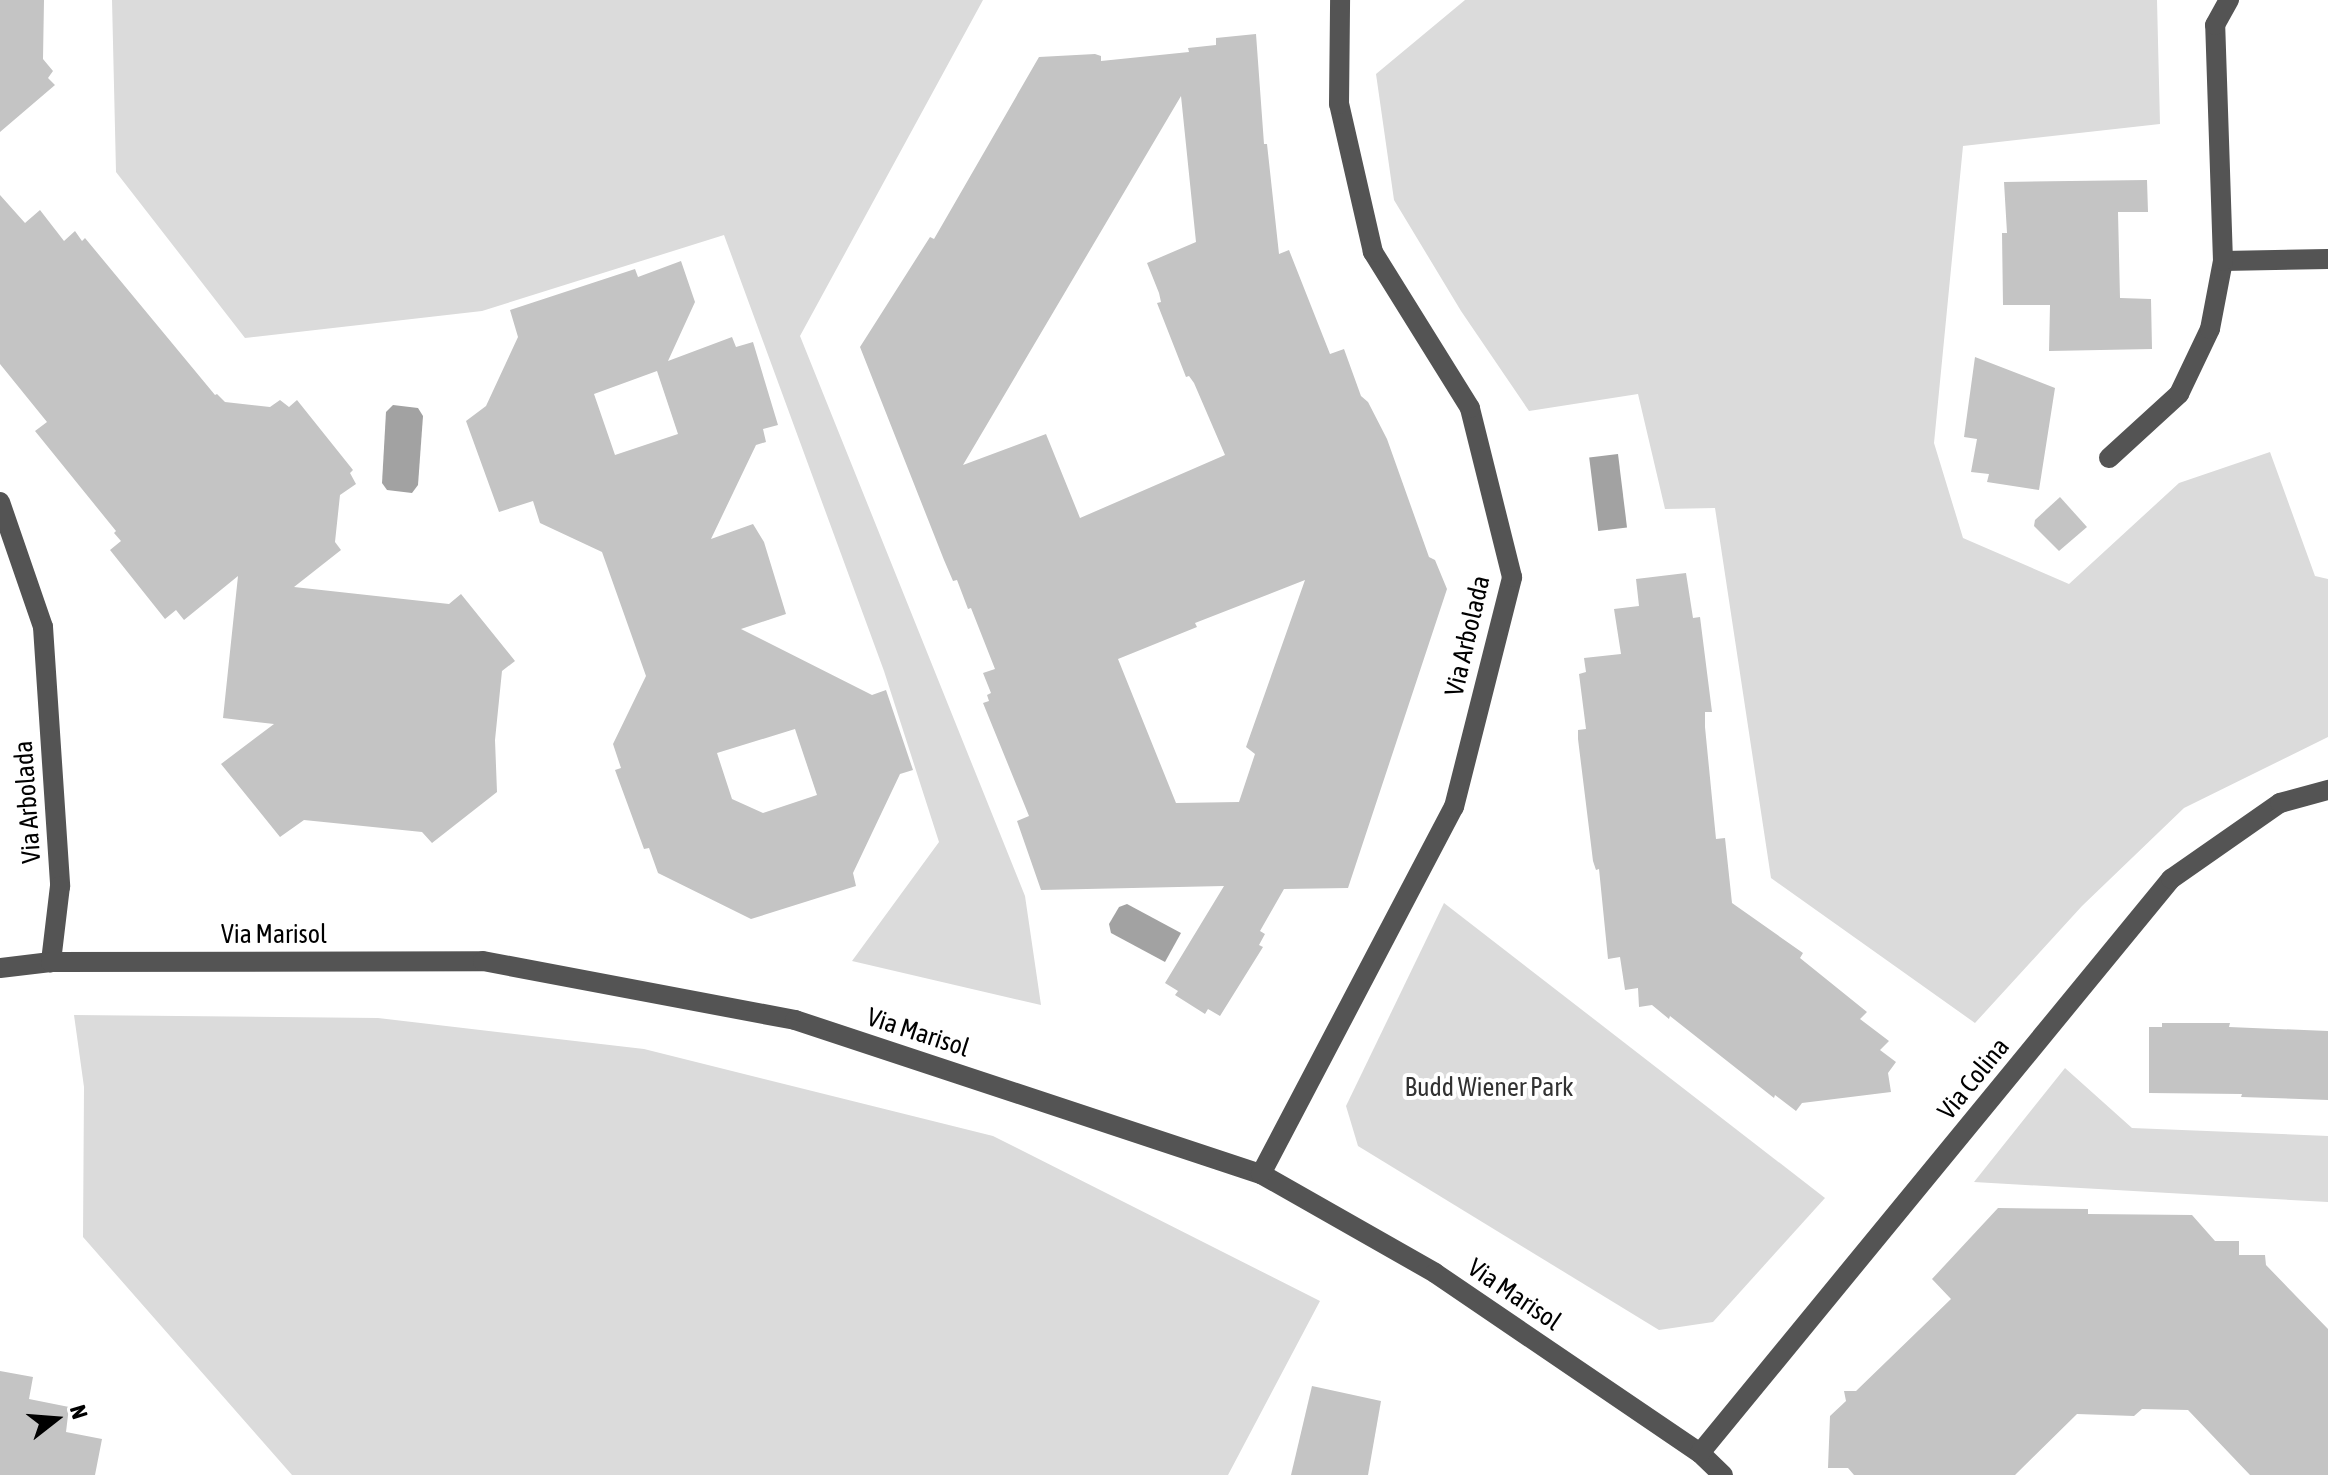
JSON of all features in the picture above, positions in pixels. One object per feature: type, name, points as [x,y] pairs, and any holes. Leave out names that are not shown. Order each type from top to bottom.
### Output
[{"type":"street","name":"Via Arbolada","points":[[1261,1174],[1454,807],[1512,577],[1470,408],[1373,252],[1339,104],[1340,0]]},
{"type":"street","points":[[2109,458],[2179,394],[2210,329],[2223,261],[2215,25],[2229,0]]},
{"type":"street","points":[[2223,261],[2328,259]]},
{"type":"street","name":"Via Arbolada","points":[[0,502],[43,627],[60,886],[51,962]]},
{"type":"street","name":"Via Colina","points":[[1700,1453],[2171,879],[2280,803],[2328,790]]},
{"type":"street","name":"Via Marisol","points":[[0,968],[51,962],[483,961],[795,1020],[1261,1174],[1435,1273],[1700,1453],[1723,1475]]},
{"type":"green space","points":[[112,0],[983,0],[800,336],[1025,896],[1041,1005],[852,961],[939,842],[884,671],[724,235],[482,311],[245,338],[116,172]]},
{"type":"green space","points":[[1465,0],[2157,0],[2160,124],[1963,146],[1934,443],[1963,538],[2069,584],[2179,483],[2270,452],[2315,576],[2328,579],[2328,737],[2184,808],[2082,906],[1975,1023],[1771,878],[1715,508],[1665,509],[1638,394],[1529,411],[1461,311],[1394,200],[1376,74]]},
{"type":"green space","name":"Budd Wiener Park","points":[[1444,903],[1825,1198],[1713,1322],[1659,1330],[1358,1146],[1346,1106]]},
{"type":"green space","points":[[74,1015],[378,1018],[644,1049],[993,1136],[1320,1301],[1228,1475],[292,1475],[83,1237],[84,1087]]},
{"type":"green space","points":[[2065,1068],[2132,1128],[2328,1136],[2328,1202],[1974,1182]]},
{"type":"shaded area","points":[[393,405],[418,408],[423,416],[418,485],[412,493],[387,490],[382,483],[386,412]]},
{"type":"shaded area","points":[[1618,454],[1627,527],[1598,531],[1589,458]]},
{"type":"shaded area","points":[[1127,904],[1181,933],[1165,962],[1111,933],[1109,924],[1119,907]]},
{"type":"building","points":[[0,0],[44,0],[43,59],[53,71],[48,78],[55,85],[0,132]]},
{"type":"building","points":[[1256,34],[1264,144],[1267,144],[1279,254],[1289,250],[1330,354],[1344,349],[1361,396],[1368,402],[1387,439],[1429,557],[1435,560],[1447,589],[1348,888],[1284,889],[1260,931],[1265,934],[1259,945],[1263,947],[1220,1016],[1208,1009],[1205,1014],[1175,995],[1178,991],[1165,983],[1224,886],[1041,890],[1017,821],[1029,816],[983,703],[989,701],[987,695],[991,693],[983,673],[995,669],[971,608],[968,609],[957,580],[953,581],[944,560],[860,347],[930,237],[934,239],[1039,57],[1095,54],[1101,56],[1101,61],[1189,52],[1188,48],[1216,45],[1216,38]],"holes":[[[1181,96],[1196,242],[1147,263],[1159,293],[1161,302],[1157,303],[1186,377],[1189,376],[1194,383],[1225,455],[1080,518],[1046,434],[963,465]],[[1305,580],[1246,747],[1255,754],[1239,802],[1176,803],[1118,659],[1197,627],[1195,623]]]},
{"type":"building","points":[[2147,180],[2148,212],[2118,212],[2120,298],[2151,299],[2152,349],[2049,351],[2050,305],[2003,305],[2002,233],[2007,233],[2004,182]]},
{"type":"building","points":[[0,195],[25,223],[40,210],[64,241],[75,231],[82,241],[85,238],[215,395],[225,402],[270,407],[280,400],[289,407],[297,400],[353,470],[350,473],[356,484],[340,495],[335,542],[341,550],[294,587],[449,604],[461,594],[515,661],[502,671],[495,740],[497,792],[432,843],[422,832],[304,820],[280,837],[221,764],[274,724],[223,718],[238,576],[184,620],[176,610],[165,619],[110,550],[121,541],[114,533],[116,531],[35,431],[47,422],[0,364]]},
{"type":"building","points":[[681,261],[695,302],[668,361],[732,337],[736,347],[753,342],[778,425],[763,429],[766,442],[756,445],[711,539],[753,524],[764,542],[786,614],[741,629],[872,695],[886,690],[913,770],[900,774],[853,873],[856,886],[751,919],[658,873],[649,848],[644,849],[615,770],[621,768],[613,744],[646,676],[602,552],[540,523],[533,501],[499,512],[466,421],[486,406],[518,337],[510,310],[635,269],[638,277]],"holes":[[[657,371],[678,434],[615,455],[594,394]],[[795,729],[817,795],[763,813],[732,799],[717,753]]]},
{"type":"building","points":[[1975,357],[2055,388],[2039,490],[1987,482],[1989,474],[1971,472],[1977,439],[1964,437]]},
{"type":"building","points":[[2060,497],[2087,527],[2059,551],[2034,526],[2035,520]]},
{"type":"building","points":[[1686,573],[1693,618],[1700,617],[1712,712],[1705,712],[1705,727],[1716,839],[1725,838],[1732,903],[1803,953],[1800,958],[1867,1012],[1860,1019],[1889,1041],[1880,1050],[1896,1062],[1888,1073],[1891,1092],[1802,1103],[1796,1111],[1775,1095],[1774,1098],[1670,1016],[1669,1019],[1652,1005],[1639,1007],[1638,988],[1625,990],[1620,957],[1608,959],[1599,869],[1596,870],[1593,861],[1578,739],[1578,730],[1586,729],[1579,674],[1586,672],[1584,658],[1621,654],[1614,609],[1639,606],[1636,579]]},
{"type":"building","points":[[2162,1023],[2230,1023],[2229,1027],[2328,1031],[2328,1100],[2241,1097],[2242,1094],[2149,1093],[2149,1027],[2162,1027]]},
{"type":"building","points":[[1998,1208],[2088,1209],[2088,1214],[2192,1215],[2215,1241],[2239,1241],[2239,1255],[2265,1255],[2266,1265],[2328,1329],[2328,1475],[2250,1475],[2188,1410],[2142,1409],[2134,1416],[2077,1414],[2015,1475],[1854,1475],[1848,1468],[1828,1468],[1830,1416],[1846,1401],[1844,1391],[1856,1391],[1951,1299],[1932,1279]]},
{"type":"building","points":[[0,1371],[33,1377],[29,1399],[69,1407],[66,1432],[102,1439],[95,1475],[0,1475]]},
{"type":"building","points":[[1312,1386],[1381,1401],[1368,1475],[1291,1475]]}]
